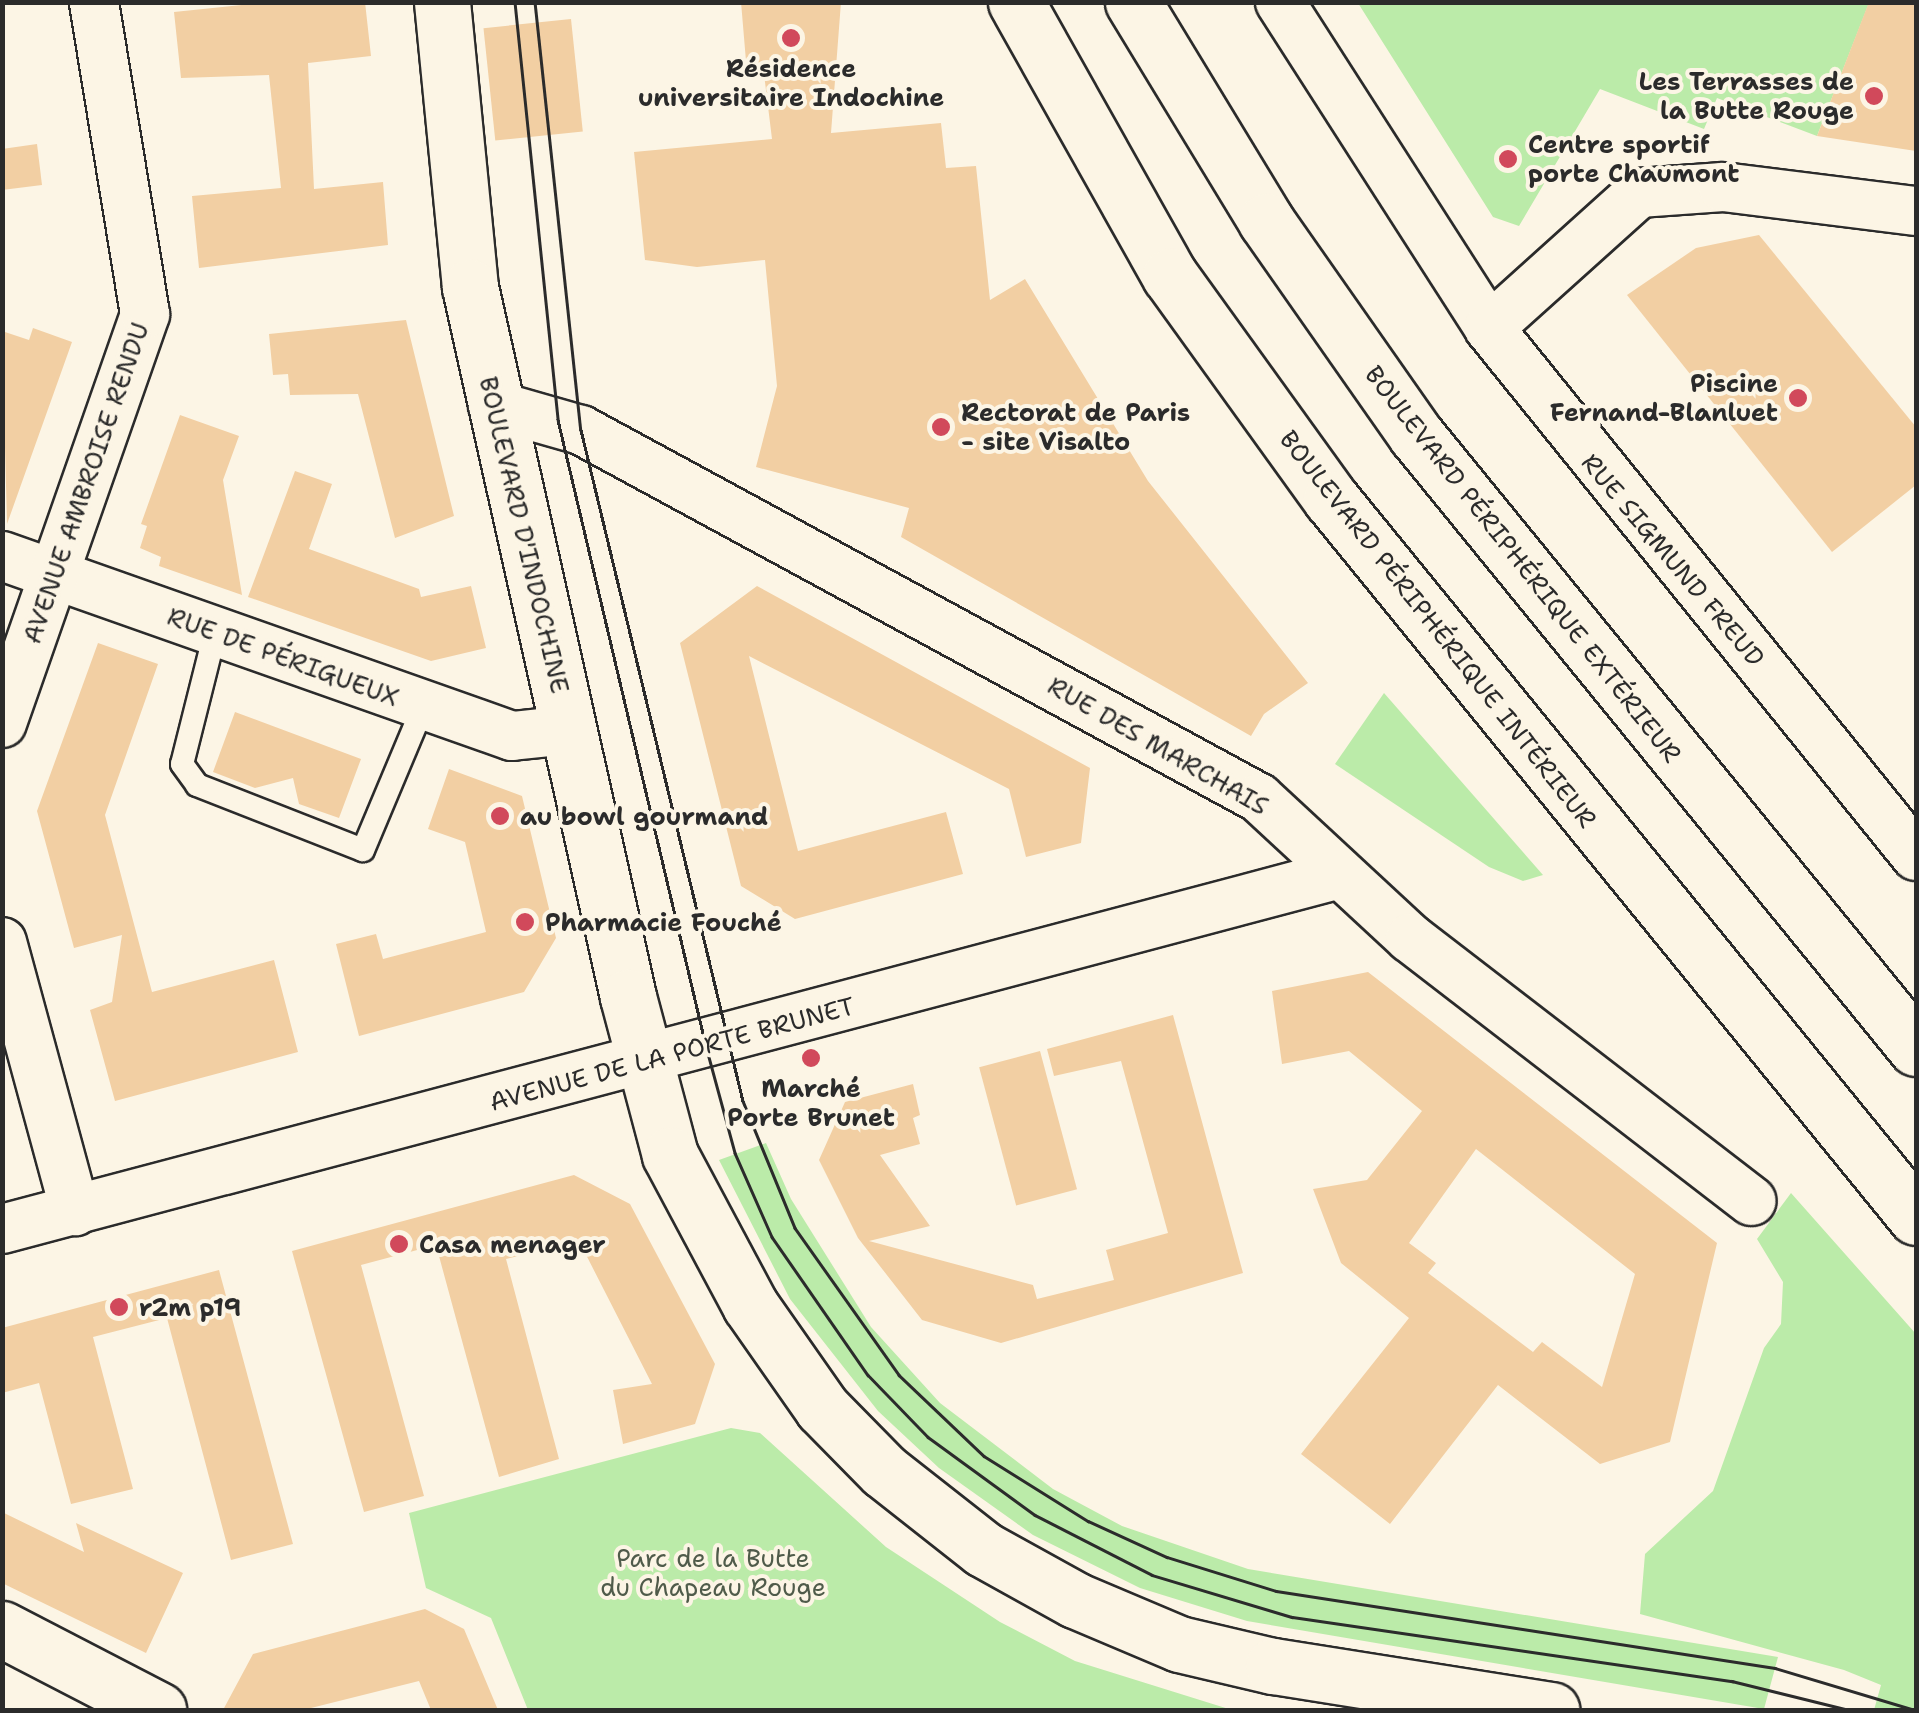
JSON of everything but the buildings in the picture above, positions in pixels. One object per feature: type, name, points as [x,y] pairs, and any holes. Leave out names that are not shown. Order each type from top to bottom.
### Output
[{"type":"main road","name":"BOULEVARD D'INDOCHINE","points":[[442,2],[470,287],[493,405],[645,1060],[678,1174],[782,1352],[822,1408],[884,1471],[982,1550],[1178,1644],[1552,1710]]},
{"type":"main road","name":"BOULEVARD PÉRIPHÉRIQUE INTÉRIEUR","points":[[1016,2],[1170,276],[1389,573],[1916,1217]]},
{"type":"main road","name":"BOULEVARD PÉRIPHÉRIQUE EXTÉRIEUR","points":[[1133,2],[1266,221],[1416,436],[1916,1048]]},
{"type":"main road","points":[[2,1629],[158,1710]]},
{"type":"main road","points":[[2,1670],[78,1710]]},
{"type":"street","name":"AVENUE AMBROISE RENDU","points":[[2,723],[145,314],[94,2]]},
{"type":"street","name":"RUE SIGMUND FREUD","points":[[1280,2],[1490,328],[1916,856]]},
{"type":"street","points":[[1490,328],[1639,193],[1723,187],[1916,211]]},
{"type":"street","name":"RUE DES MARCHAIS","points":[[493,405],[580,430],[1259,798],[1340,874],[1752,1201]]},
{"type":"street","name":"RUE DE PÉRIGUEUX","points":[[2,556],[422,708],[512,736],[568,730]]},
{"type":"street","name":"AVENUE DE LA PORTE BRUNET","points":[[2,1230],[1340,874]]},
{"type":"street","points":[[2,942],[74,1210]]},
{"type":"lane","points":[[215,633],[182,764],[197,785],[363,850],[422,708]]},
{"type":"green space","points":[[1358,3],[1869,3],[1817,136],[1717,98],[1704,129],[1600,89],[1519,226],[1493,217]]},
{"type":"green space","points":[[1384,693],[1543,875],[1523,881],[1489,867],[1335,764]]},
{"type":"green space","points":[[766,1143],[791,1199],[871,1327],[940,1403],[1053,1489],[1122,1526],[1248,1569],[1778,1657],[1764,1709],[1247,1621],[1140,1588],[1033,1535],[939,1468],[878,1411],[790,1299],[719,1160]]},
{"type":"green space","points":[[1791,1193],[1916,1334],[1916,1710],[1874,1710],[1881,1685],[1844,1670],[1640,1614],[1645,1554],[1713,1491],[1764,1348],[1781,1324],[1783,1282],[1757,1239]]},
{"type":"green space","name":"Parc de la Butte du Chapeau Rouge","points":[[731,1428],[760,1433],[886,1547],[1000,1622],[1075,1661],[1232,1710],[528,1710],[491,1618],[426,1588],[409,1513]]},
{"type":"tram line","points":[[515,2],[558,420],[706,1046],[735,1153],[772,1237],[868,1375],[928,1437],[1035,1515],[1152,1575],[1292,1617],[1732,1681],[1849,1710]]},
{"type":"tram line","points":[[535,2],[581,430],[743,1101],[795,1228],[899,1375],[984,1456],[1088,1521],[1167,1557],[1276,1591],[1775,1668],[1915,1710]]},
{"type":"place","name":"Résidence universitaire Indochine","points":[[791,38]]},
{"type":"place","name":"Les Terrasses de la Butte Rouge","points":[[1874,96]]},
{"type":"place","name":"Centre sportif porte Chaumont","points":[[1508,159]]},
{"type":"place","name":"Piscine Fernand-Blanluet","points":[[1798,398]]},
{"type":"place","name":"Rectorat de Paris - site Visalto","points":[[941,427]]},
{"type":"place","name":"au bowl gourmand","points":[[500,816]]},
{"type":"place","name":"Pharmacie Fouché","points":[[525,922]]},
{"type":"place","name":"Marché Porte Brunet","points":[[811,1058]]},
{"type":"place","name":"Casa menager","points":[[399,1244]]},
{"type":"place","name":"r2m p19","points":[[119,1307]]}]
